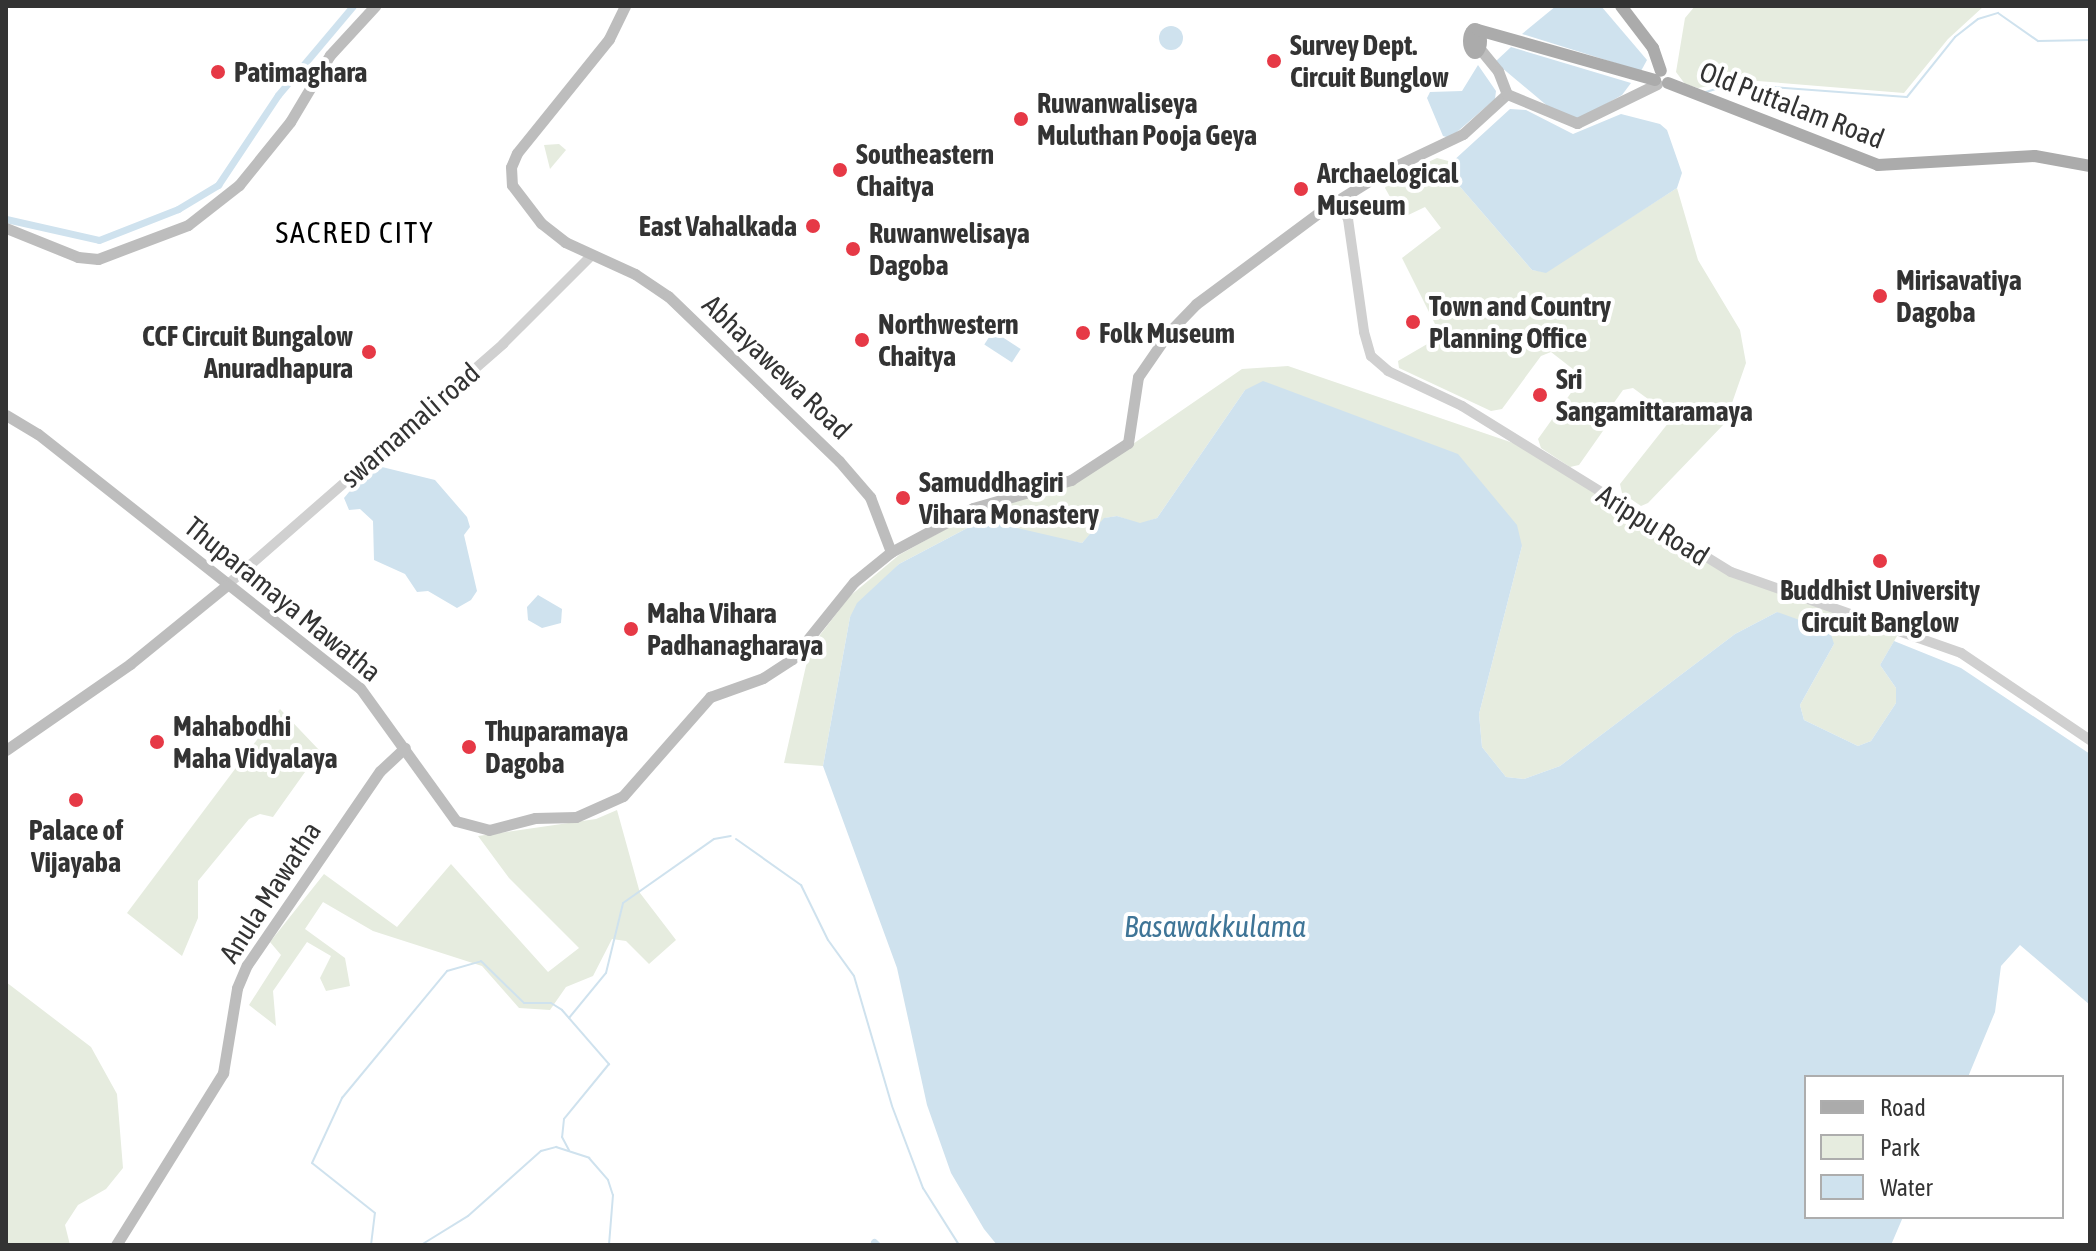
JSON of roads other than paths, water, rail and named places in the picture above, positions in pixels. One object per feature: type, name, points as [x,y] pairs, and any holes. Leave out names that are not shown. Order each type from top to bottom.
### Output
[{"type":"main road","points":[[6,228],[78,257],[98,259],[188,225],[239,185],[290,122],[330,55],[375,6]]},
{"type":"main road","name":"Abhayawewa Road","points":[[625,6],[609,39],[566,87],[511,167],[512,185],[532,213],[589,258],[635,274],[668,296],[839,461],[870,497],[891,552]]},
{"type":"main road","points":[[1478,36],[1507,94],[1577,123],[1660,79],[1653,48],[1621,6]]},
{"type":"main road","name":"Old Puttalam Road","points":[[1478,36],[1660,79],[1878,165],[2035,156],[2090,166]]},
{"type":"main road","name":"Thuparamaya Mawatha","points":[[6,415],[38,434],[226,586],[360,688],[405,748],[445,812],[469,828],[489,830],[600,810],[636,783],[710,697],[763,678],[792,659],[854,582],[891,552],[973,508],[1071,480],[1128,443],[1138,377],[1169,332],[1220,285],[1338,201],[1463,134],[1507,94]]},
{"type":"main road","points":[[6,750],[130,664],[226,586]]},
{"type":"main road","name":"Anula Mawatha","points":[[116,1245],[180,1149],[223,1073],[237,988],[247,965],[380,771],[405,748]]},
{"type":"street","name":"Arippu Road","points":[[1338,201],[1348,219],[1367,344],[1371,356],[1388,371],[1462,406],[1731,572],[1961,653],[2090,740]]},
{"type":"street","name":"swarnamali road","points":[[226,586],[503,344],[589,258]]},
{"type":"water","points":[[1556,6],[1601,6],[1647,60],[1641,71],[1522,34]]},
{"type":"water","points":[[1171,26],[1182,33],[1183,38],[1176,49],[1171,50],[1160,43],[1159,38],[1166,27]]},
{"type":"water","points":[[1511,47],[1631,83],[1622,95],[1576,121],[1563,119],[1495,62]]},
{"type":"water","points":[[1478,65],[1496,91],[1495,99],[1450,138],[1443,136],[1427,98],[1430,92],[1462,91]]},
{"type":"water","points":[[1510,109],[1526,110],[1573,134],[1621,114],[1660,124],[1667,130],[1682,173],[1677,188],[1546,273],[1532,270],[1449,174],[1452,162]]},
{"type":"water","points":[[993,331],[1021,349],[1012,362],[984,344]]},
{"type":"water","name":"Basawakkulama","points":[[1263,381],[1458,454],[1517,525],[1522,546],[1479,714],[1482,747],[1506,777],[1524,779],[1560,766],[1735,634],[1777,612],[1830,631],[1834,644],[1800,705],[1804,720],[1858,746],[1871,741],[1896,703],[1896,688],[1880,665],[1894,641],[1961,668],[2090,754],[2090,1005],[2020,945],[2001,966],[1995,1012],[1969,1075],[1804,1075],[1804,1219],[1902,1219],[1891,1245],[997,1245],[984,1229],[951,1173],[927,1105],[897,968],[823,766],[850,617],[857,603],[899,564],[975,524],[995,523],[1082,543],[1104,518],[1117,516],[1140,523],[1157,518],[1245,390]]},
{"type":"water","points":[[382,467],[435,480],[467,517],[470,527],[464,535],[477,591],[471,600],[457,608],[428,591],[417,592],[405,574],[374,560],[373,521],[360,509],[349,510],[344,498],[359,480]]},
{"type":"water","points":[[538,595],[562,609],[561,623],[542,628],[528,620],[527,607]]},
{"type":"waterway","points":[[6,219],[99,240],[178,209],[218,185],[278,95],[353,6]]},
{"type":"waterway","points":[[1706,92],[1733,84],[1907,97],[1955,37],[1978,19],[1998,13],[2038,41],[2090,40]]},
{"type":"waterway","points":[[569,1018],[606,973],[623,903],[714,839],[731,836]]},
{"type":"waterway","points":[[736,839],[801,885],[828,940],[854,976],[892,1106],[923,1188],[959,1245]]},
{"type":"waterway","points":[[371,1245],[375,1213],[312,1163],[342,1098],[447,971],[481,961],[524,1003],[551,1003],[562,1010],[609,1064],[564,1119],[562,1137],[569,1150]]},
{"type":"waterway","points":[[421,1245],[468,1216],[541,1151],[556,1147],[589,1158],[608,1180],[613,1195],[609,1245]]},
{"type":"waterway","points":[[874,1242],[877,1245]]},
{"type":"place","name":"Survey Dept. Circuit Bunglow","points":[[1274,61]]},
{"type":"place","name":"Patimaghara","points":[[218,72]]},
{"type":"place","name":"Ruwanwaliseya Muluthan Pooja Geya","points":[[1021,119]]},
{"type":"place","name":"Southeastern Chaitya","points":[[840,170]]},
{"type":"place","name":"Archaelogical Museum","points":[[1301,189]]},
{"type":"place","name":"East Vahalkada","points":[[813,226]]},
{"type":"place","name":"Ruwanwelisaya Dagoba","points":[[853,249]]},
{"type":"place","name":"Mirisavatiya Dagoba","points":[[1880,296]]},
{"type":"place","name":"Town and Country Planning Office","points":[[1413,322]]},
{"type":"place","name":"Folk Museum","points":[[1083,333]]},
{"type":"place","name":"Northwestern Chaitya","points":[[862,340]]},
{"type":"place","name":"CCF Circuit Bungalow Anuradhapura","points":[[369,352]]},
{"type":"place","name":"Sri Sangamittaramaya","points":[[1540,395]]},
{"type":"place","name":"Samuddhagiri Vihara Monastery","points":[[903,498]]},
{"type":"place","name":"Buddhist University Circuit Banglow","points":[[1880,561]]},
{"type":"place","name":"Maha Vihara Padhanagharaya","points":[[631,629]]},
{"type":"place","name":"Mahabodhi Maha Vidyalaya","points":[[157,742]]},
{"type":"place","name":"Thuparamaya Dagoba","points":[[469,747]]},
{"type":"place","name":"Palace of Vijayaba","points":[[76,800]]},
{"type":"district","name":"SACRED CITY","points":[[355,232]]}]
